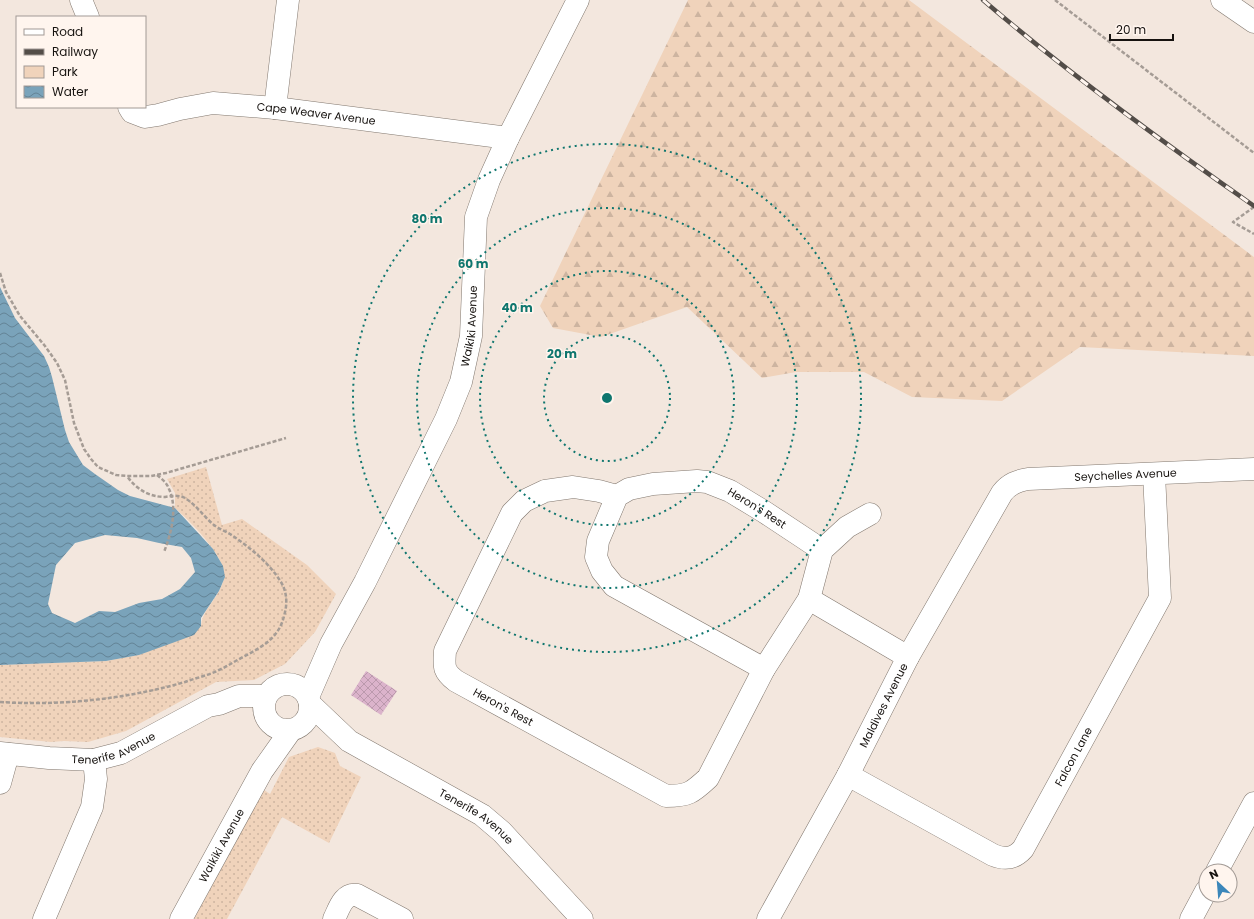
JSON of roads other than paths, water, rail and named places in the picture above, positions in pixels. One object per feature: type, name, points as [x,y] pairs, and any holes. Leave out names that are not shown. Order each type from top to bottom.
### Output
[{"type":"street","points":[[81,0],[88,16]]},
{"type":"street","points":[[275,108],[288,0]]},
{"type":"street","name":"Waikiki Avenue","points":[[303,695],[365,582],[446,419],[461,382],[471,336],[476,217],[489,180],[508,138],[578,0]]},
{"type":"street","points":[[1222,0],[1254,22]]},
{"type":"street","name":"Cape Weaver Avenue","points":[[130,108],[132,112],[145,117],[213,103],[275,108],[508,138]]},
{"type":"street","name":"Seychelles Avenue","points":[[1002,493],[1013,483],[1028,479],[1254,469]]},
{"type":"street","name":"Falcon Lane","points":[[848,775],[993,855],[1001,858],[1008,858],[1019,853],[1023,849],[1160,598],[1154,474]]},
{"type":"street","name":"Heron's Rest","points":[[697,481],[707,482],[730,491],[822,550],[809,600],[764,670],[708,778],[694,791],[682,796],[666,796],[456,681],[448,674],[444,664],[445,651],[512,513],[524,501],[544,491],[573,488],[599,491],[617,496],[629,489],[653,484],[697,481]]},
{"type":"street","name":"Maldives Avenue","points":[[774,917],[908,657],[1002,493]]},
{"type":"street","points":[[617,496],[598,540],[596,557],[602,571],[614,586],[764,670]]},
{"type":"street","points":[[822,550],[847,528],[870,514]]},
{"type":"street","points":[[809,600],[908,657]]},
{"type":"street","points":[[284,684],[303,695],[310,712],[307,719],[297,727],[285,731],[279,729],[266,710],[270,690],[276,686],[284,684]]},
{"type":"street","name":"Tenerife Avenue","points":[[303,695],[349,741]]},
{"type":"street","name":"Tenerife Avenue","points":[[4,754],[94,760],[121,753],[208,706],[219,704],[266,710]]},
{"type":"street","name":"Waikiki Avenue","points":[[262,771],[266,710]]},
{"type":"street","name":"Waikiki Avenue","points":[[181,919],[262,771],[297,727]]},
{"type":"street","name":"Tenerife Avenue","points":[[297,727],[349,741],[482,815],[502,832],[582,919]]},
{"type":"street","points":[[0,783],[4,754]]},
{"type":"street","points":[[44,919],[92,807],[96,779],[94,760]]},
{"type":"street","points":[[1221,863],[1254,803]]},
{"type":"street","points":[[334,919],[343,900],[348,895],[352,894],[357,895],[402,919]]},
{"type":"street","points":[[1191,919],[1200,903]]},
{"type":"water","points":[[0,287],[15,318],[44,356],[52,377],[69,442],[83,465],[118,490],[130,496],[175,508],[213,549],[223,566],[225,577],[219,591],[201,618],[201,626],[194,635],[139,655],[106,661],[0,665]],"holes":[[[105,535],[137,538],[182,547],[191,558],[195,572],[180,589],[162,599],[139,603],[115,612],[99,611],[75,623],[52,613],[48,604],[56,565],[75,543]]]},
{"type":"railway","points":[[983,0],[1082,81],[1254,206]]}]
